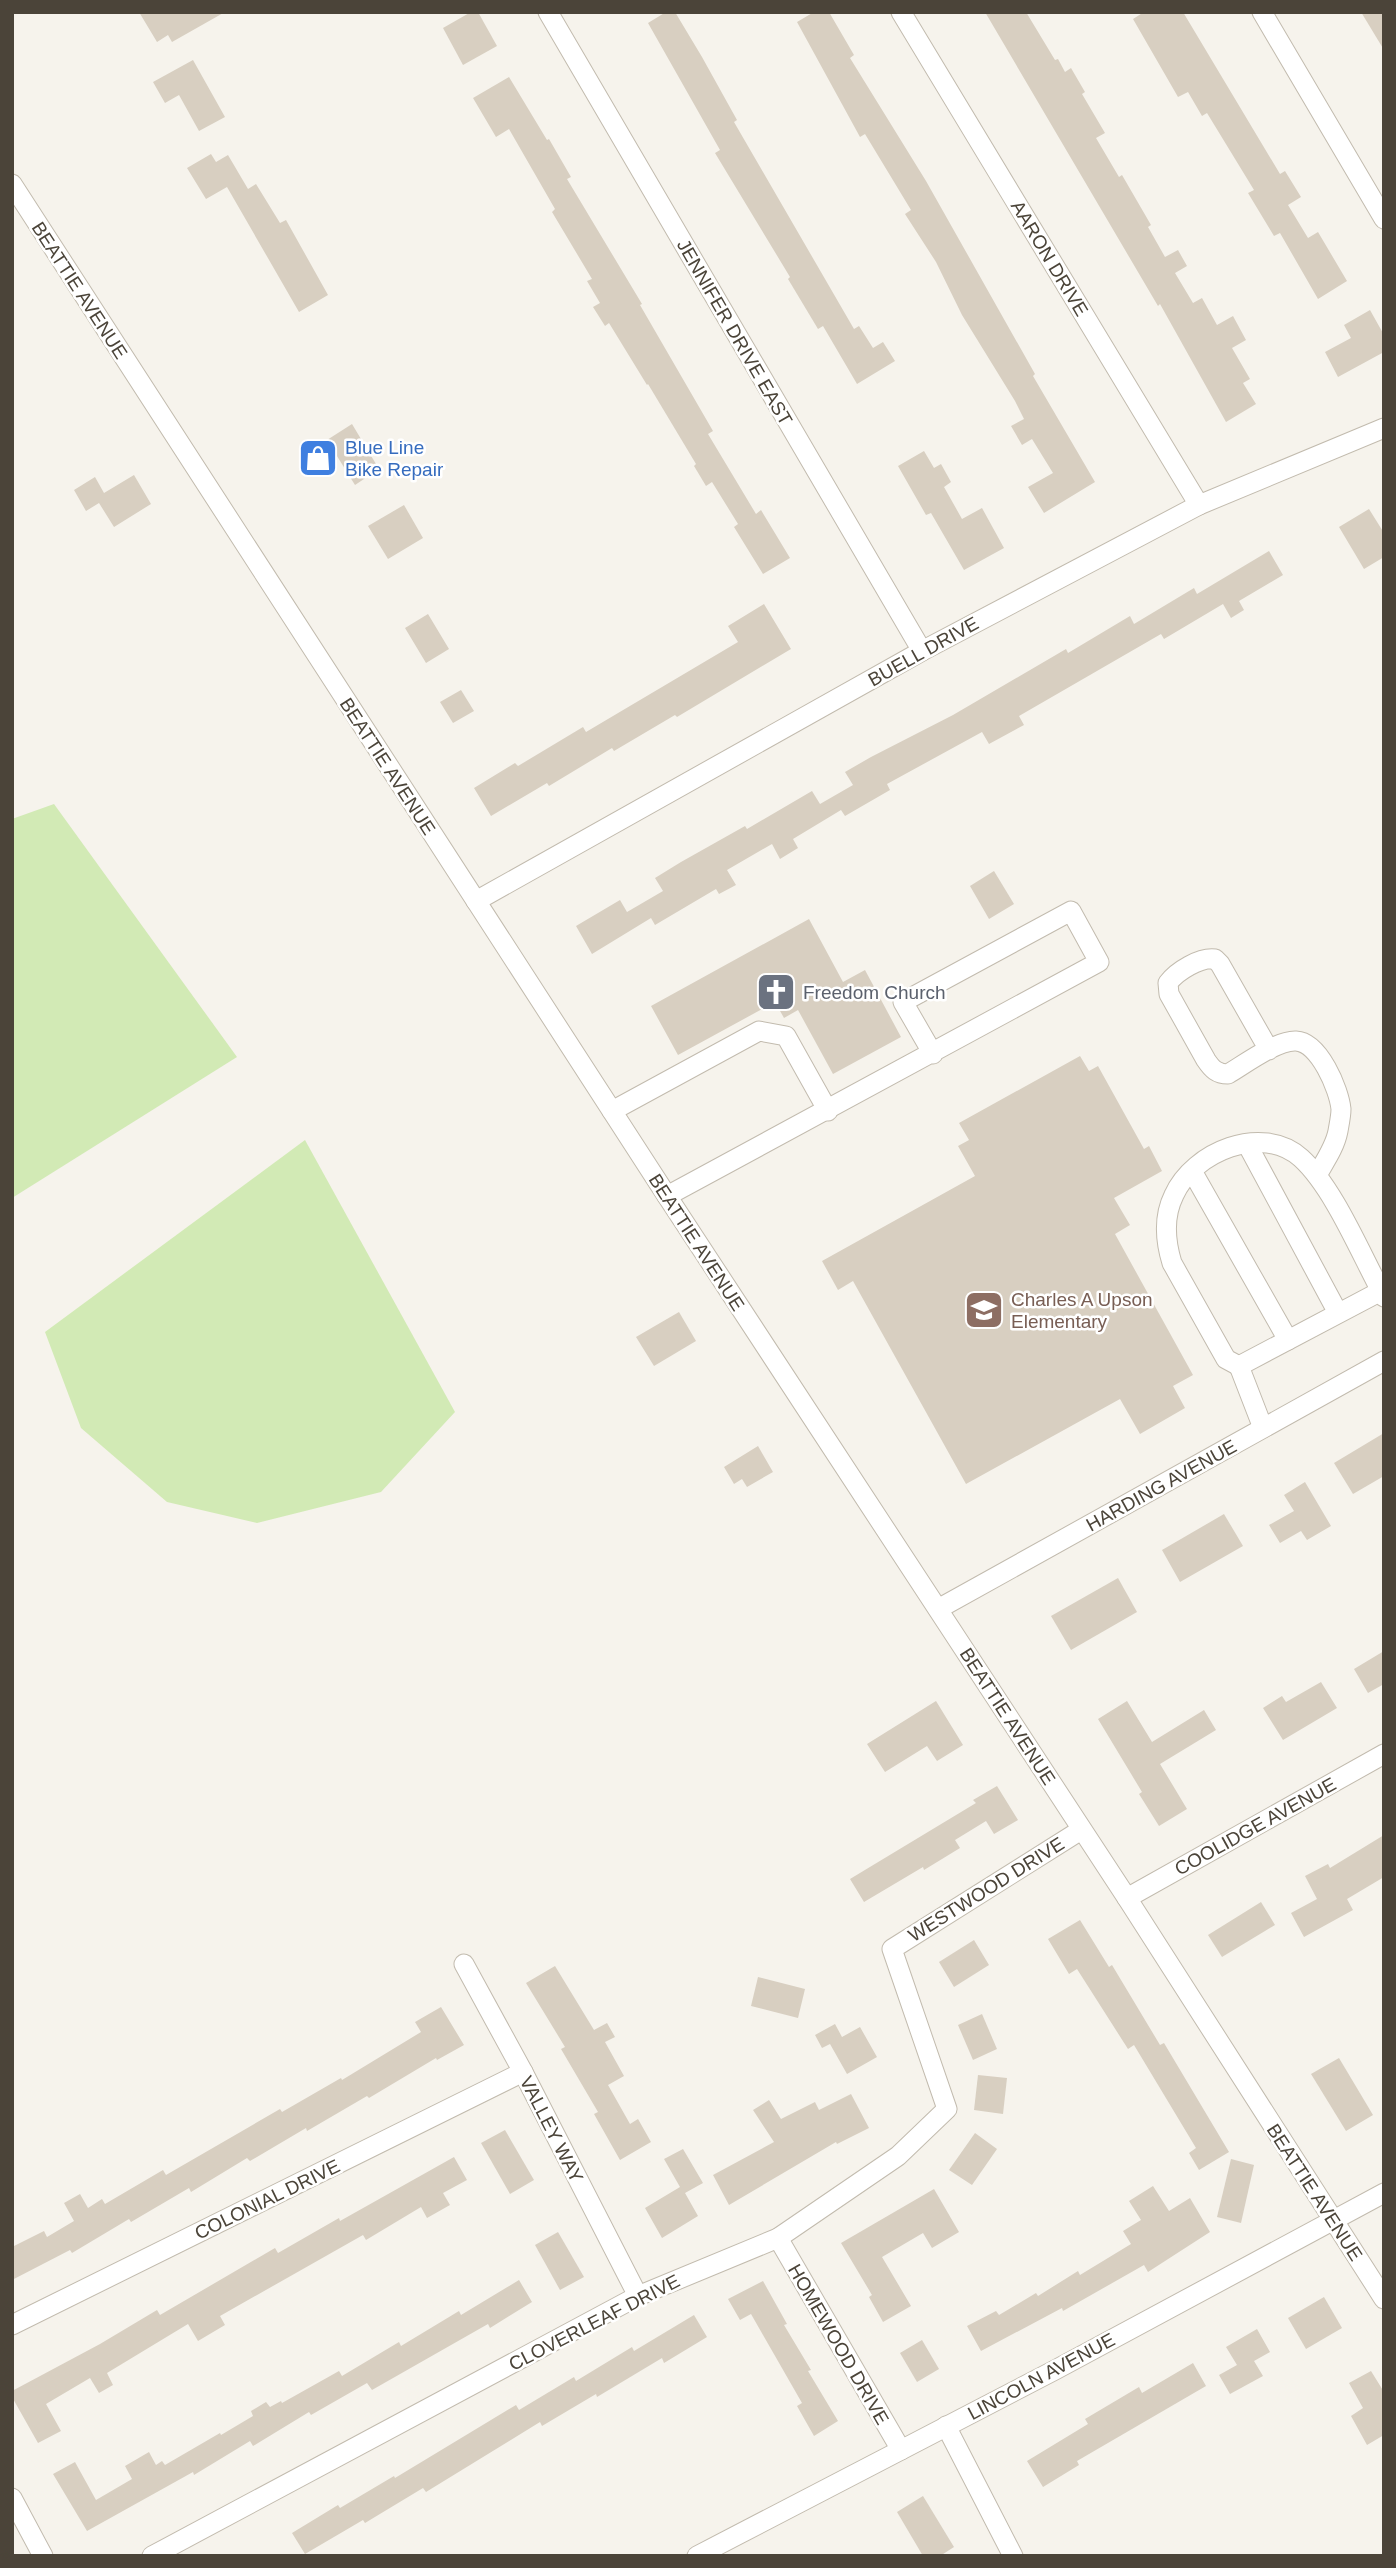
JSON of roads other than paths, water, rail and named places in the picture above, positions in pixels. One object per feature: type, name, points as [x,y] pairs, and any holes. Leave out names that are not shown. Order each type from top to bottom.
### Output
[{"type":"street","name":"JENNIFER DRIVE EAST","points":[[548,12],[922,650]]},
{"type":"street","name":"AARON DRIVE","points":[[901,12],[1199,505]]},
{"type":"street","points":[[1262,12],[1384,219]]},
{"type":"street","name":"BEATTIE AVENUE","points":[[12,184],[475,901],[1127,1898],[1384,2299]]},
{"type":"street","name":"BUELL DRIVE","points":[[475,901],[922,650],[1199,505],[1384,428]]},
{"type":"street","points":[[667,1196],[828,1111],[933,1054],[1099,962],[1071,911],[903,1002],[933,1054]]},
{"type":"street","points":[[1269,1050],[1220,964],[1215,960],[1203,960],[1168,983],[1169,994],[1212,1069],[1220,1074],[1228,1074],[1292,1040],[1305,1042],[1314,1049],[1334,1087],[1341,1110],[1338,1134],[1317,1175]]},
{"type":"street","points":[[612,1111],[759,1031],[786,1036],[828,1111]]},
{"type":"street","points":[[1239,1366],[1382,1294],[1317,1175],[1299,1156],[1271,1143],[1226,1147],[1208,1157],[1186,1175],[1173,1196],[1166,1224],[1167,1245],[1172,1263],[1226,1359],[1239,1366],[1263,1428]]},
{"type":"street","points":[[1247,1144],[1338,1314]]},
{"type":"street","points":[[1192,1171],[1288,1340]]},
{"type":"street","name":"HARDING AVENUE","points":[[938,1609],[1384,1361]]},
{"type":"street","name":"COOLIDGE AVENUE","points":[[1127,1898],[1384,1754]]},
{"type":"street","name":"WESTWOOD DRIVE","points":[[892,1949],[1081,1830]]},
{"type":"street","name":"CLOVERLEAF DRIVE","points":[[152,2556],[638,2296],[778,2238],[898,2156],[947,2109],[892,1949]]},
{"type":"street","name":"VALLEY WAY","points":[[464,1964],[523,2072],[638,2296]]},
{"type":"street","name":"COLONIAL DRIVE","points":[[12,2325],[523,2072]]},
{"type":"street","name":"LINCOLN AVENUE","points":[[697,2556],[1384,2193]]},
{"type":"street","name":"HOMEWOOD DRIVE","points":[[778,2238],[901,2450]]},
{"type":"street","points":[[946,2426],[1013,2556]]},
{"type":"street","points":[[12,2498],[43,2556]]},
{"type":"place","name":"Blue Line Bike Repair","points":[[318,458]]},
{"type":"place","name":"Freedom Church","points":[[776,992]]},
{"type":"place","name":"Charles A Upson Elementary","points":[[984,1310]]}]
